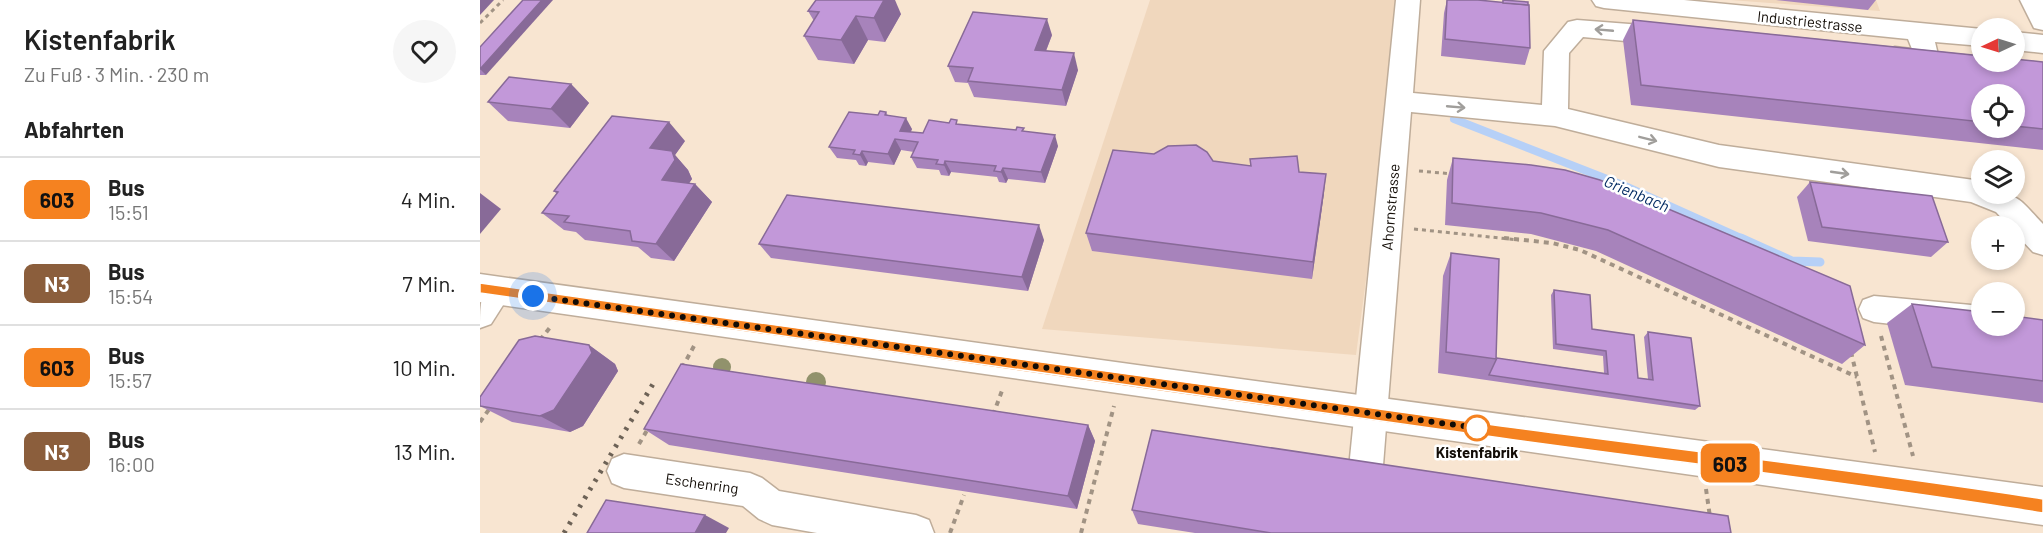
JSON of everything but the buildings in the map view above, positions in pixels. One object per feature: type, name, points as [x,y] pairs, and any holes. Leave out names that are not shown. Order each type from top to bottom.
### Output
[{"type":"main road","points":[[486,298],[569,301],[1371,414],[1921,487],[2043,506]]},
{"type":"street","name":"Ahornstrasse","points":[[1371,414],[1408,0]]},
{"type":"street","name":"Industriestrasse","points":[[1604,0],[1971,37]]},
{"type":"street","points":[[2032,0],[2043,22]]},
{"type":"street","points":[[1556,116],[1557,51],[1577,28],[1693,38]]},
{"type":"street","points":[[1868,53],[1926,58],[1924,45],[1917,32]]},
{"type":"street","points":[[2025,42],[2043,44]]},
{"type":"street","points":[[1398,101],[1556,116],[1719,156],[1974,191],[2006,204],[2043,243]]},
{"type":"street","points":[[1874,309],[1971,319]]},
{"type":"street","points":[[1365,478],[1371,414]]},
{"type":"street","name":"Eschenring","points":[[624,471],[750,490],[772,507],[916,533]]},
{"type":"path","points":[[480,23],[503,0]]},
{"type":"path","points":[[1394,168],[1456,175]]},
{"type":"path","points":[[1389,227],[1552,243],[1580,250],[1857,377]]},
{"type":"path","points":[[539,341],[569,301]]},
{"type":"path","points":[[1874,309],[1921,487]]},
{"type":"path","points":[[680,371],[709,320]]},
{"type":"path","points":[[1849,344],[1881,482]]},
{"type":"path","points":[[1081,533],[1121,379]]},
{"type":"path","points":[[990,425],[1000,396]]},
{"type":"path","points":[[480,422],[496,399]]},
{"type":"path","points":[[624,471],[652,421]]},
{"type":"path","points":[[1701,459],[1711,524]]},
{"type":"path","points":[[950,533],[964,495]]},
{"type":"shaded area","points":[[1150,0],[1403,0],[1356,355],[1042,329]]},
{"type":"shaded area","points":[[1730,0],[1876,0],[1880,11]]},
{"type":"waterway","name":"Grienbach","points":[[1454,119],[1625,186],[1745,240]]},
{"type":"waterway","name":"Grienbach","points":[[1741,238],[1792,261],[1820,262]]},
{"type":"railway","points":[[564,533],[656,379]]},
{"type":"bus line","name":"603","points":[[480,288],[1010,364],[1921,487],[2043,506]]},
{"type":"place","name":"Kistenfabrik","points":[[1477,428]]},
{"type":"route","points":[[533,296],[1477,428]]}]
